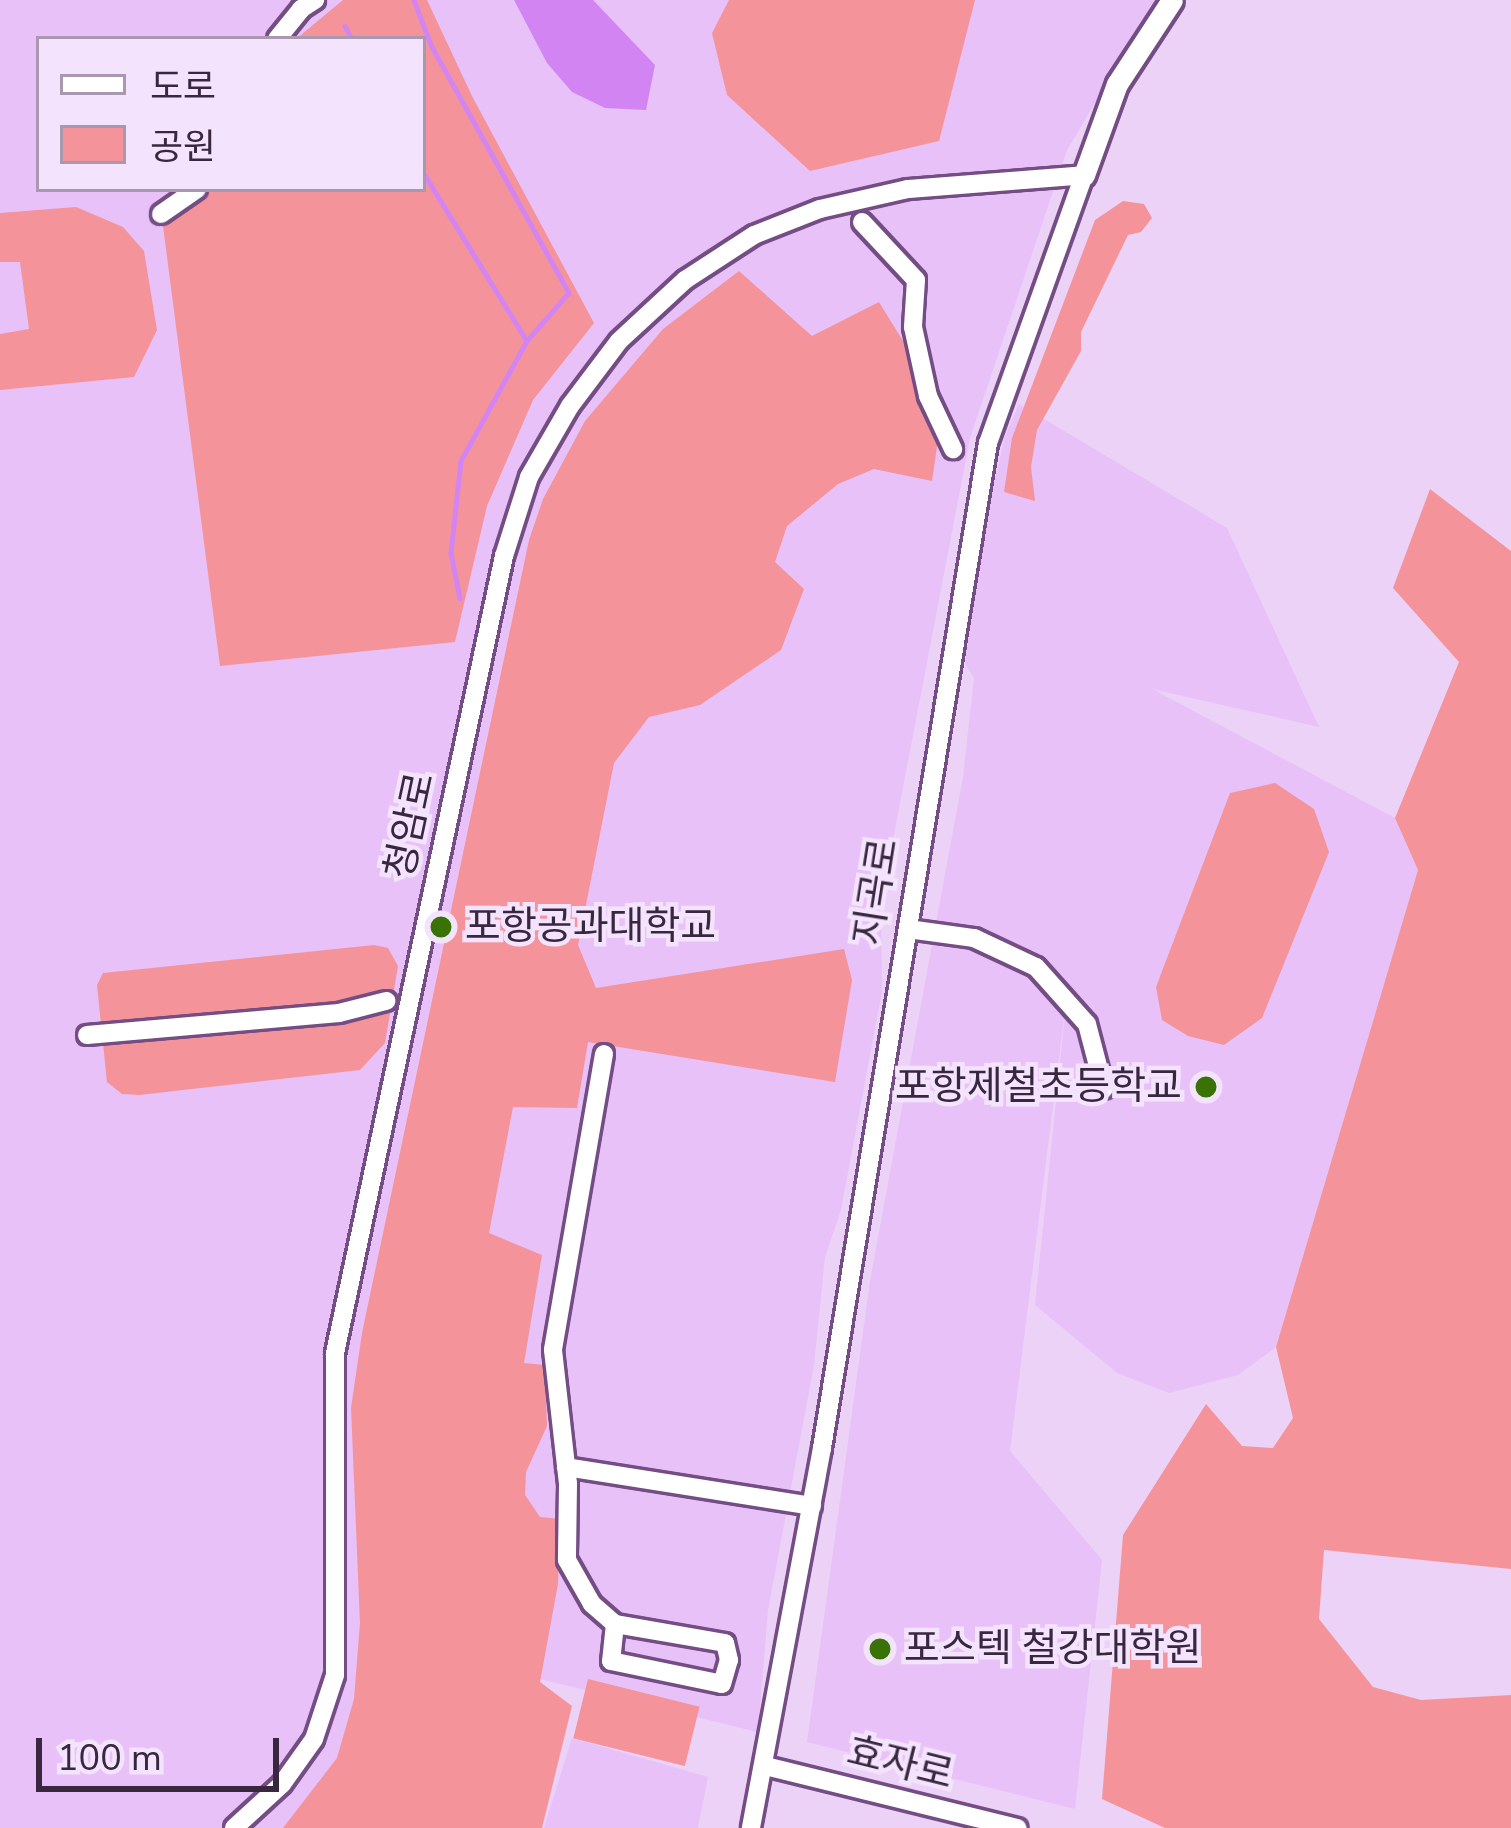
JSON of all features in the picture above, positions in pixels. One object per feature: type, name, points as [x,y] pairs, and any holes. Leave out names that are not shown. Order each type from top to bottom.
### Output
[{"type":"main road","name":"지곡로","points":[[1084,175],[1117,84],[1172,0]]},
{"type":"street","points":[[280,36],[301,9],[315,0]]},
{"type":"street","name":"지곡로","points":[[751,1828],[812,1506],[988,443],[1084,175]]},
{"type":"street","name":"청암로","points":[[230,1828],[282,1784],[314,1738],[335,1676],[335,1353],[504,556],[529,477],[570,406],[620,341],[685,280],[754,235],[820,209],[908,189],[1084,175]]},
{"type":"street","points":[[161,214],[192,192]]},
{"type":"street","points":[[862,221],[916,280],[913,327],[928,396],[953,449]]},
{"type":"street","points":[[908,929],[974,938],[1036,967],[1087,1024],[1104,1089]]},
{"type":"street","points":[[88,1035],[339,1013],[386,1000]]},
{"type":"street","points":[[604,1054],[553,1350],[566,1467],[567,1560],[592,1604],[615,1624],[725,1643],[729,1660],[722,1684],[610,1661],[615,1624]]},
{"type":"street","points":[[566,1467],[812,1506]]},
{"type":"street","name":"효자로","points":[[765,1766],[1018,1828]]},
{"type":"shaded area","name":"포항공과대학교","points":[[0,0],[1156,0],[1067,150],[970,438],[881,902],[882,991],[841,1210],[825,1257],[814,1365],[768,1610],[758,1732],[491,1667],[418,1828],[0,1828]]},
{"type":"shaded area","points":[[514,0],[593,0],[655,65],[646,110],[605,108],[572,92],[547,63]]},
{"type":"shaded area","points":[[1019,404],[1227,528],[1319,727],[1152,689],[1395,818],[1418,870],[1276,1347],[1238,1375],[1169,1393],[1117,1373],[1035,1305],[1068,985],[1010,1451],[1102,1560],[1075,1809],[807,1742],[870,1281],[963,777],[974,678],[965,664],[980,543],[1005,436]]},
{"type":"shaded area","points":[[572,1738],[708,1777],[698,1828],[544,1828]]},
{"type":"green space","points":[[343,0],[427,0],[472,96],[594,323],[533,400],[487,506],[455,642],[220,666],[163,226],[207,192],[426,192],[426,36],[300,36]]},
{"type":"green space","points":[[729,0],[975,0],[939,141],[810,171],[727,95],[712,33]]},
{"type":"green space","points":[[1123,201],[1144,204],[1152,218],[1141,232],[1128,235],[1081,332],[1081,351],[1037,430],[1031,467],[1035,501],[1004,492],[1012,438],[1095,220]]},
{"type":"green space","points":[[76,207],[123,227],[144,251],[157,330],[134,377],[0,390],[0,334],[29,329],[20,262],[0,262],[0,213]]},
{"type":"green space","points":[[739,271],[812,336],[879,302],[943,406],[932,481],[874,469],[838,484],[787,526],[775,562],[804,589],[781,650],[700,705],[649,717],[614,763],[578,945],[596,988],[844,949],[852,980],[835,1082],[588,1042],[577,1108],[513,1107],[489,1233],[542,1255],[524,1363],[545,1365],[547,1426],[526,1472],[525,1495],[540,1517],[560,1519],[558,1584],[540,1682],[572,1706],[542,1828],[283,1828],[337,1758],[354,1699],[360,1623],[351,1408],[362,1333],[529,540],[543,499],[585,421],[663,329]]},
{"type":"green space","points":[[1430,489],[1511,551],[1511,1569],[1324,1550],[1319,1619],[1373,1687],[1421,1700],[1511,1695],[1511,1828],[1165,1828],[1102,1799],[1123,1535],[1206,1404],[1242,1446],[1273,1448],[1293,1418],[1276,1347],[1418,870],[1395,818],[1459,662],[1393,588]]},
{"type":"green space","points":[[1275,783],[1314,809],[1329,852],[1262,1018],[1224,1045],[1188,1036],[1162,1020],[1156,987],[1230,793]]},
{"type":"green space","points":[[374,945],[388,948],[398,966],[385,1043],[360,1070],[139,1095],[122,1094],[107,1082],[97,985],[103,973]]},
{"type":"green space","points":[[588,1679],[700,1707],[685,1766],[573,1738]]},
{"type":"waterway","points":[[414,0],[431,45],[569,293],[527,341],[461,461],[451,553],[460,598]]},
{"type":"waterway","points":[[345,26],[350,36]]},
{"type":"waterway","points":[[426,177],[527,341]]},
{"type":"place","name":"포항공과대학교","points":[[441,927]]},
{"type":"place","name":"포항제철초등학교","points":[[1206,1087]]},
{"type":"place","name":"포스텍 철강대학원","points":[[880,1649]]}]
